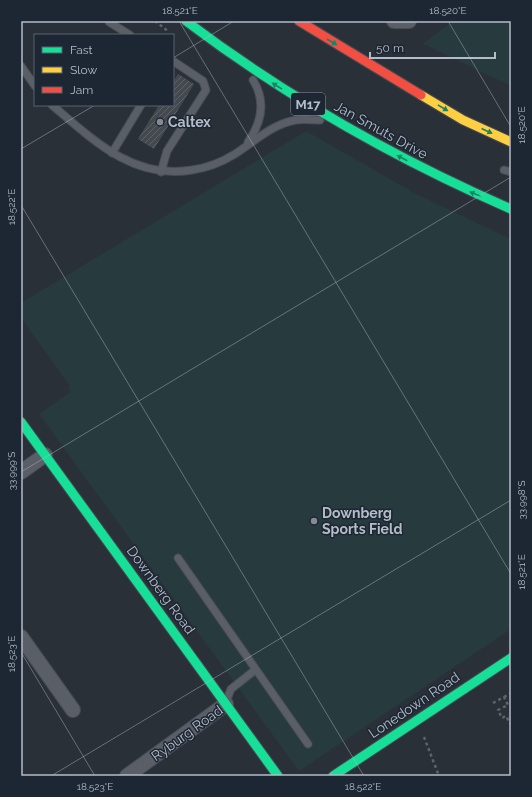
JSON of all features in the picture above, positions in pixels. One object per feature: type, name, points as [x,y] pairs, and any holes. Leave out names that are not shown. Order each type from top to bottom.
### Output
[{"type":"street","name":"Jan Smuts Drive","points":[[186,21],[275,85],[369,141],[436,176],[511,209]]},
{"type":"street","points":[[299,21],[463,120],[511,142]]},
{"type":"street","points":[[394,21],[409,21]]},
{"type":"street","name":"Downberg Road","points":[[21,422],[278,776]]},
{"type":"street","points":[[21,472],[45,455]]},
{"type":"street","points":[[21,637],[73,710]]},
{"type":"street","name":"Lonedown Road","points":[[333,776],[511,658]]},
{"type":"street","name":"Ryburg Road","points":[[127,776],[226,704]]},
{"type":"lane","points":[[109,22],[128,34]]},
{"type":"lane","points":[[161,172],[168,151],[206,90],[203,81],[174,62]]},
{"type":"lane","points":[[244,64],[258,88],[262,102],[257,129],[246,145]]},
{"type":"lane","points":[[21,66],[34,85]]},
{"type":"lane","points":[[53,106],[112,153],[140,168],[161,172],[179,173],[204,168],[235,154],[271,129],[296,120],[336,121]]},
{"type":"lane","points":[[112,153],[140,106]]},
{"type":"lane","points":[[178,558],[308,744]]},
{"type":"lane","points":[[226,704],[231,688],[255,670]]},
{"type":"path","points":[[155,21],[172,34]]},
{"type":"path","points":[[493,703],[511,693]]},
{"type":"path","points":[[504,697],[508,705],[498,710],[502,718],[506,716],[511,724]]},
{"type":"path","points":[[414,722],[425,739],[439,776]]},
{"type":"green space","points":[[453,21],[511,21],[511,86],[423,44]]},
{"type":"green space","name":"Downberg Sports Field","points":[[306,131],[416,194],[511,239],[511,629],[299,771],[39,414],[71,392],[68,388],[70,386],[21,318],[21,303]]},
{"type":"building","name":"Caltex","points":[[178,74],[194,84],[154,149],[138,139],[158,106],[174,106],[174,80]]},
{"type":"traffic: fast","points":[[186,21],[263,76],[343,125],[425,169],[511,209]]},
{"type":"traffic: fast","points":[[21,422],[278,776]]},
{"type":"traffic: fast","points":[[333,776],[511,658]]},
{"type":"traffic: slow","points":[[421,95],[463,120],[511,142]]},
{"type":"traffic: jam","points":[[299,21],[421,95]]},
{"type":"place","name":"Caltex","points":[[160,122]]},
{"type":"place","name":"Downberg Sports Field","points":[[314,521]]}]
